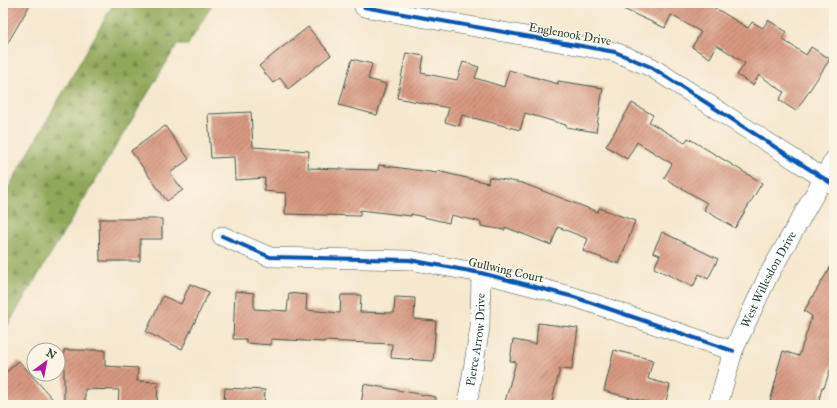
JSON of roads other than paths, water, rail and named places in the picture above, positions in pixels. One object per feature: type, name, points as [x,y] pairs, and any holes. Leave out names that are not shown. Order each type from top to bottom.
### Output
[{"type":"street","name":"Englenook Drive","points":[[364,7],[615,52],[651,67],[829,181]]},
{"type":"street","name":"West Willesdon Drive","points":[[718,405],[733,351],[768,276],[829,181],[834,160]]},
{"type":"street","name":"Gullwing Court","points":[[222,236],[270,257],[409,260],[481,273],[574,297],[733,351]]},
{"type":"street","name":"Pierce Arrow Drive","points":[[467,405],[480,327],[481,273]]}]
